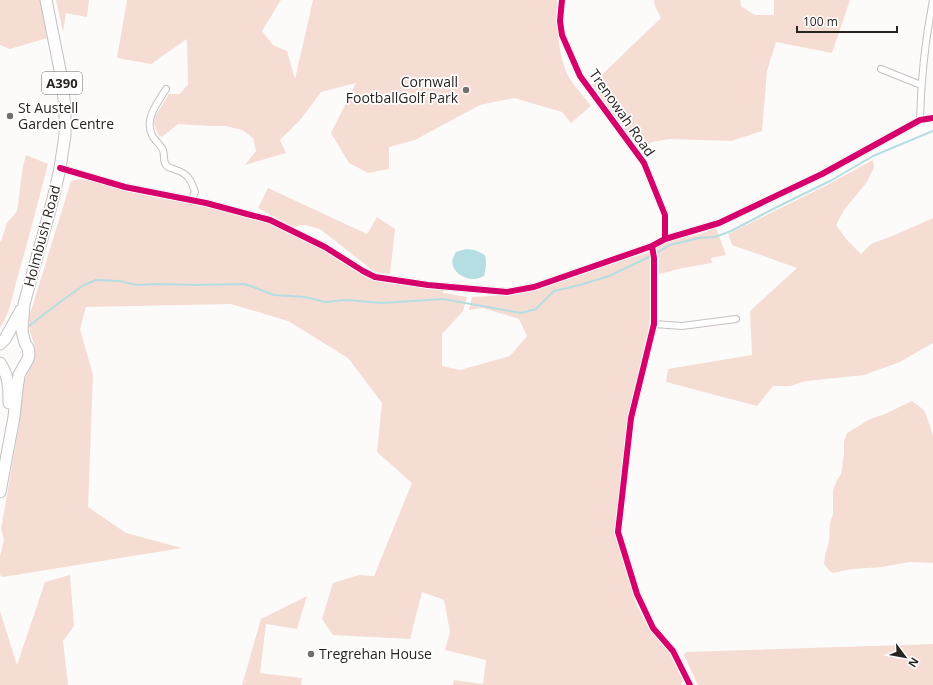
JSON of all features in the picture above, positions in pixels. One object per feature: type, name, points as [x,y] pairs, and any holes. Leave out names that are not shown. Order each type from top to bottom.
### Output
[{"type":"highway","name":"A390","points":[[46,0],[61,75],[65,107],[65,135],[60,168]]},
{"type":"highway","name":"Holmbush Road","points":[[24,304],[60,168]]},
{"type":"highway","points":[[3,341],[24,304]]},
{"type":"highway","points":[[0,492],[14,417],[16,389],[19,375],[28,359],[29,354],[22,332],[24,304]]},
{"type":"highway","points":[[3,341],[11,337],[22,340],[25,343]]},
{"type":"highway","points":[[1,364],[8,369],[13,370],[20,368],[25,364]]},
{"type":"highway","points":[[1,364],[9,383],[9,440]]},
{"type":"street","name":"Trenowah Road","points":[[562,0],[560,21],[562,35],[580,76],[644,163],[665,215],[665,239]]},
{"type":"street","points":[[920,120],[921,85],[927,28],[933,0]]},
{"type":"street","points":[[882,69],[921,85]]},
{"type":"street","points":[[166,89],[151,116],[151,132],[152,136],[162,147],[165,164],[168,167],[179,170],[189,178],[195,192],[191,201]]},
{"type":"street","points":[[60,168],[125,187],[206,203],[270,220],[325,247],[375,277],[444,287],[507,292],[534,287],[653,252],[665,239],[719,223],[822,174],[920,120],[933,118]]},
{"type":"street","points":[[653,252],[654,324],[631,418],[618,532],[637,594],[653,628],[673,651],[690,685]]},
{"type":"street","points":[[654,324],[682,326],[736,319]]},
{"type":"shaded area","points":[[0,0],[40,0],[47,38],[10,49],[0,45]]},
{"type":"shaded area","points":[[56,0],[89,0],[87,17],[66,13],[63,32]]},
{"type":"shaded area","points":[[127,0],[281,0],[262,31],[273,45],[287,51],[295,79],[313,0],[557,0],[560,51],[566,71],[577,89],[591,106],[571,123],[562,112],[514,98],[480,105],[415,140],[389,147],[389,169],[368,173],[349,163],[331,133],[356,83],[321,92],[301,119],[280,140],[286,153],[245,165],[256,151],[253,138],[242,130],[225,126],[178,124],[162,137],[158,135],[154,123],[156,115],[169,94],[180,94],[188,84],[187,39],[151,64],[117,58]]},
{"type":"shaded area","points":[[654,0],[740,0],[741,6],[755,15],[774,15],[774,0],[850,0],[832,53],[776,42],[767,71],[762,131],[731,141],[669,139],[652,142],[641,152],[592,84],[661,18],[655,6]]},
{"type":"shaded area","points":[[26,155],[48,164],[10,305],[0,328],[0,241],[7,223],[17,211],[23,166]]},
{"type":"shaded area","points":[[873,160],[874,167],[867,182],[844,210],[836,225],[847,240],[861,254],[871,244],[933,218],[933,343],[900,362],[864,375],[806,381],[790,386],[773,386],[757,406],[666,382],[668,369],[752,355],[750,311],[797,268],[732,245],[728,234],[827,185]]},
{"type":"shaded area","points":[[80,179],[125,187],[270,220],[375,277],[444,287],[443,293],[467,297],[463,311],[442,334],[442,366],[460,370],[510,356],[527,336],[519,319],[483,308],[469,310],[472,297],[508,295],[650,252],[650,320],[631,418],[616,532],[637,606],[646,623],[666,646],[683,681],[681,683],[682,685],[453,685],[454,680],[483,684],[486,660],[445,650],[450,632],[444,600],[422,592],[410,639],[333,635],[322,619],[333,583],[359,575],[374,576],[412,483],[377,452],[382,403],[348,358],[288,321],[231,304],[86,307],[80,329],[93,375],[88,507],[126,533],[182,548],[3,577],[0,575],[0,556],[4,540],[1,529],[19,426],[22,387],[35,354],[30,331],[29,317],[71,181]]},
{"type":"shaded area","points":[[268,188],[367,234],[377,217],[395,229],[390,274],[375,272],[320,229],[305,225],[293,227],[258,208]]},
{"type":"shaded area","points":[[716,228],[726,255],[711,258],[712,263],[659,274],[657,249],[659,246],[669,241],[700,234]]},
{"type":"shaded area","points":[[912,401],[924,410],[933,436],[933,563],[910,562],[882,567],[852,569],[833,573],[824,564],[829,542],[830,523],[833,514],[833,490],[841,474],[844,442],[847,433],[870,419],[885,414]]},
{"type":"shaded area","points":[[70,575],[74,626],[63,641],[68,685],[0,685],[0,611],[17,665],[45,582]]},
{"type":"shaded area","points":[[307,596],[297,629],[266,624],[260,673],[302,678],[301,685],[242,685],[261,619]]},
{"type":"shaded area","points":[[933,644],[933,685],[698,685],[684,655],[686,652]]},
{"type":"water","points":[[466,249],[475,250],[485,255],[486,265],[484,276],[477,279],[466,278],[455,270],[452,262],[455,253]]},
{"type":"waterway","points":[[29,326],[84,285],[96,280],[119,281],[137,285],[245,284],[274,295],[305,297],[325,302],[346,300],[382,303],[443,299],[521,313],[536,309],[554,291],[609,276],[670,245],[699,238],[715,237],[731,231],[832,180],[873,156],[933,131]]},
{"type":"cycle path","points":[[562,0],[560,21],[562,35],[580,76],[644,163],[665,215],[665,239]]},
{"type":"cycle path","points":[[60,168],[125,187],[206,203],[270,220],[325,247],[375,277],[428,285],[507,292],[534,287],[652,246],[665,239],[719,223],[822,174],[920,120],[933,118]]},
{"type":"cycle path","points":[[652,246],[654,258],[654,324],[631,418],[618,532],[637,594],[653,628],[673,651],[690,685]]},
{"type":"place","name":"Cornwall FootballGolf Park","points":[[466,90]]},
{"type":"place","name":"St Austell Garden Centre","points":[[10,116]]},
{"type":"place","name":"Tregrehan House","points":[[311,654]]}]
